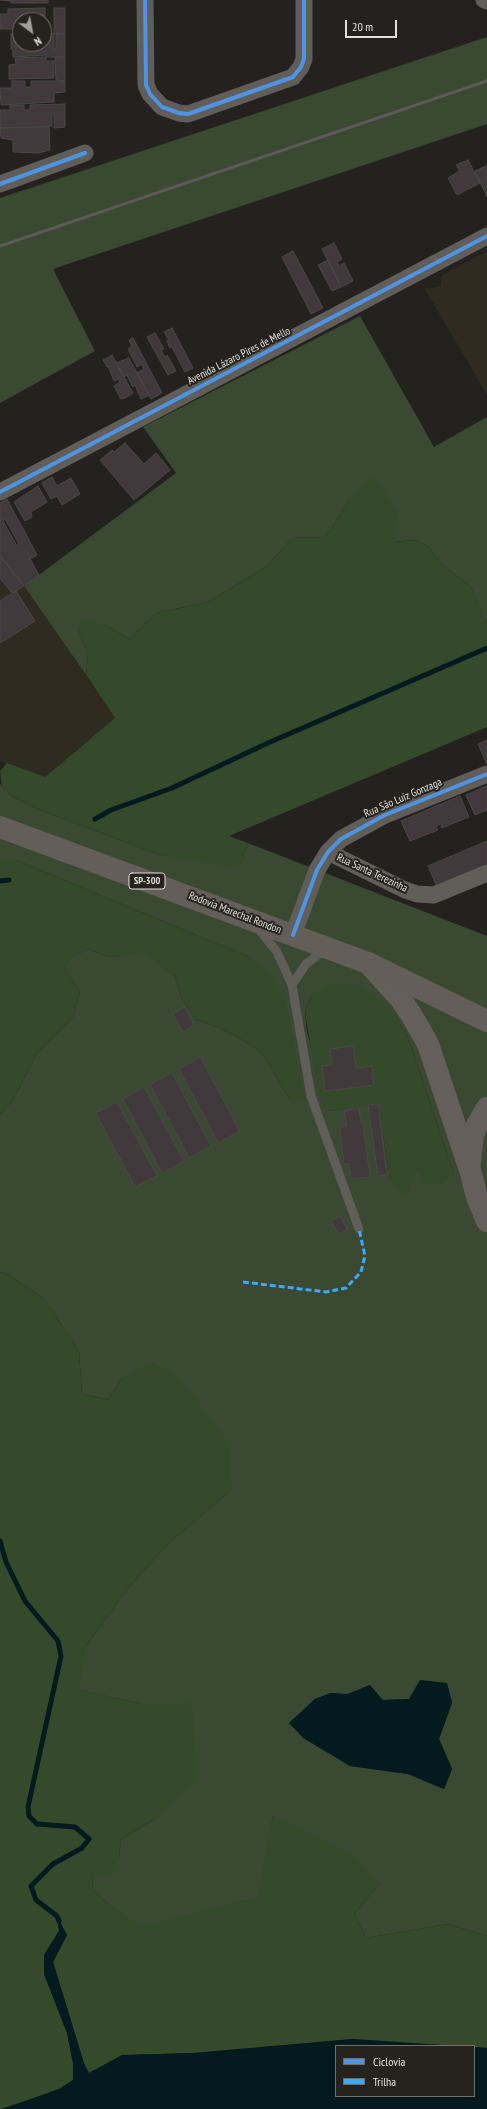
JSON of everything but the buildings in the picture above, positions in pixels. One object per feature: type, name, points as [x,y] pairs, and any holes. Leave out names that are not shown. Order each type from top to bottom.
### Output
[{"type":"main road","name":"Rodovia Marechal Rondon","points":[[0,827],[368,963],[390,972],[487,1021]]},
{"type":"main road","points":[[368,963],[400,998],[428,1044],[470,1170],[477,1197],[487,1221]]},
{"type":"main road","points":[[390,972],[487,1007]]},
{"type":"main road","points":[[470,1170],[473,1136],[477,1125],[487,1108]]},
{"type":"street","points":[[146,0],[146,86],[150,94],[162,107],[174,112],[188,114],[293,77],[301,67],[304,59],[304,0]]},
{"type":"street","points":[[0,184],[85,153]]},
{"type":"street","name":"Avenida Lázaro Pires de Mello","points":[[0,492],[487,236]]},
{"type":"street","name":"Rua São Luiz Gonzaga","points":[[293,936],[317,870],[328,852],[341,839],[364,825],[487,774]]},
{"type":"street","name":"Rua Santa Terezinha","points":[[328,852],[405,890],[417,894],[434,895],[487,873]]},
{"type":"lane","points":[[250,919],[277,952],[292,984],[311,1096],[359,1229]]},
{"type":"lane","points":[[292,984],[306,964],[327,948]]},
{"type":"shaded area","points":[[487,251],[487,395],[425,289],[441,286],[441,276]]},
{"type":"shaded area","points":[[0,556],[24,586],[115,718],[44,777],[0,761]]},
{"type":"green space","points":[[487,37],[487,124],[53,269],[95,351],[0,403],[0,198]]},
{"type":"green space","points":[[360,316],[434,447],[487,417],[487,621],[483,618],[471,587],[439,562],[429,547],[415,540],[393,542],[349,500],[326,537],[292,538],[266,567],[208,602],[156,613],[130,639],[105,625],[78,629],[88,654],[86,675],[24,586],[176,473],[143,427]]},
{"type":"green space","points":[[374,477],[398,512],[393,542],[415,540],[429,547],[439,562],[471,587],[483,617],[487,621],[487,727],[229,836],[248,843],[241,863],[233,867],[160,855],[38,809],[12,796],[2,787],[0,771],[7,763],[45,777],[115,718],[86,675],[88,654],[78,629],[81,619],[105,625],[130,639],[156,613],[208,602],[266,567],[292,538],[326,537],[349,500]]},
{"type":"green space","points":[[0,783],[2,787],[12,796],[38,809],[160,855],[241,863],[248,843],[487,936],[487,1936],[448,1924],[366,1938],[354,1914],[380,1883],[273,1816],[259,1897],[141,1928],[109,1905],[93,1890],[92,1877],[119,1857],[121,1839],[155,1819],[192,1704],[142,1704],[79,1690],[83,1650],[128,1588],[169,1543],[231,1490],[122,1378],[108,1400],[82,1394],[79,1351],[44,1299],[4,1272],[0,1273],[0,1114],[13,1100],[37,1053],[73,1017],[80,991],[64,969],[70,958],[88,949],[109,957],[144,951],[175,976],[181,997],[195,1019],[220,1028],[250,1044],[264,1056],[292,1103],[249,957],[16,860],[0,860]],"holes":[[[311,995],[395,1015],[409,1039],[454,1174],[417,1170],[390,1179],[378,1102],[328,1111],[307,1032],[305,1012]],[[331,1693],[383,1700],[409,1699],[452,1703],[439,1739],[452,1769],[444,1789],[408,1774],[350,1766],[289,1724],[315,1699]]]},
{"type":"green space","points":[[0,860],[16,860],[249,957],[270,974],[286,1004],[306,1100],[292,1103],[264,1056],[250,1044],[220,1028],[195,1019],[181,997],[175,976],[144,952],[109,957],[88,949],[71,958],[64,969],[80,991],[73,1017],[37,1053],[13,1100],[0,1114]]},
{"type":"green space","points":[[330,984],[354,984],[377,997],[395,1015],[409,1039],[454,1174],[441,1184],[426,1183],[417,1170],[407,1194],[398,1191],[390,1179],[378,1103],[328,1111],[322,1105],[318,1094],[305,1012],[311,995]]},
{"type":"green space","points":[[4,1272],[44,1299],[79,1351],[82,1394],[108,1400],[122,1378],[152,1362],[181,1379],[230,1445],[231,1490],[169,1543],[128,1588],[83,1650],[80,1690],[142,1704],[192,1703],[196,1781],[155,1819],[121,1839],[119,1857],[112,1873],[92,1877],[93,1890],[109,1905],[141,1927],[258,1897],[273,1816],[356,1857],[380,1883],[354,1914],[366,1938],[448,1924],[487,1936],[487,2048],[475,2047],[475,2045],[442,2045],[353,2039],[194,2053],[122,2055],[89,2073],[84,2064],[53,1962],[67,1935],[57,1917],[59,1931],[44,1955],[44,1974],[67,2033],[73,2063],[73,2080],[59,2089],[0,2109],[0,1273]]},
{"type":"water","points":[[420,1680],[447,1683],[452,1702],[439,1739],[452,1769],[444,1789],[408,1774],[350,1766],[303,1738],[289,1723],[315,1699],[331,1693],[347,1694],[370,1685],[383,1700],[409,1699]]},
{"type":"water","points":[[57,1916],[67,1935],[53,1962],[84,2063],[89,2073],[122,2055],[194,2053],[353,2039],[440,2045],[335,2045],[335,2097],[475,2097],[475,2047],[487,2048],[487,2109],[2,2109],[59,2089],[73,2080],[73,2063],[67,2033],[44,1974],[44,1955],[59,1931]]},
{"type":"waterway","points":[[95,819],[111,810],[172,788],[268,743],[487,648]]},
{"type":"waterway","points":[[0,881],[9,880]]},
{"type":"waterway","points":[[0,1541],[6,1562],[25,1601],[58,1641],[61,1656],[28,1807],[29,1816],[37,1824],[75,1827],[89,1839],[82,1848],[53,1864],[31,1886],[36,1900],[57,1916],[59,1921]]},
{"type":"railway","points":[[0,246],[487,81]]},
{"type":"marked path","points":[[243,1282],[326,1292],[346,1288],[361,1272],[365,1256],[359,1229]]},
{"type":"cycle path","points":[[145,0],[146,85],[150,94],[162,107],[179,113],[188,114],[293,77],[301,67],[304,59],[304,0]]},
{"type":"cycle path","points":[[0,184],[85,153]]},
{"type":"cycle path","points":[[0,492],[487,236]]},
{"type":"cycle path","points":[[293,935],[317,870],[328,852],[341,839],[385,815],[487,774]]}]
